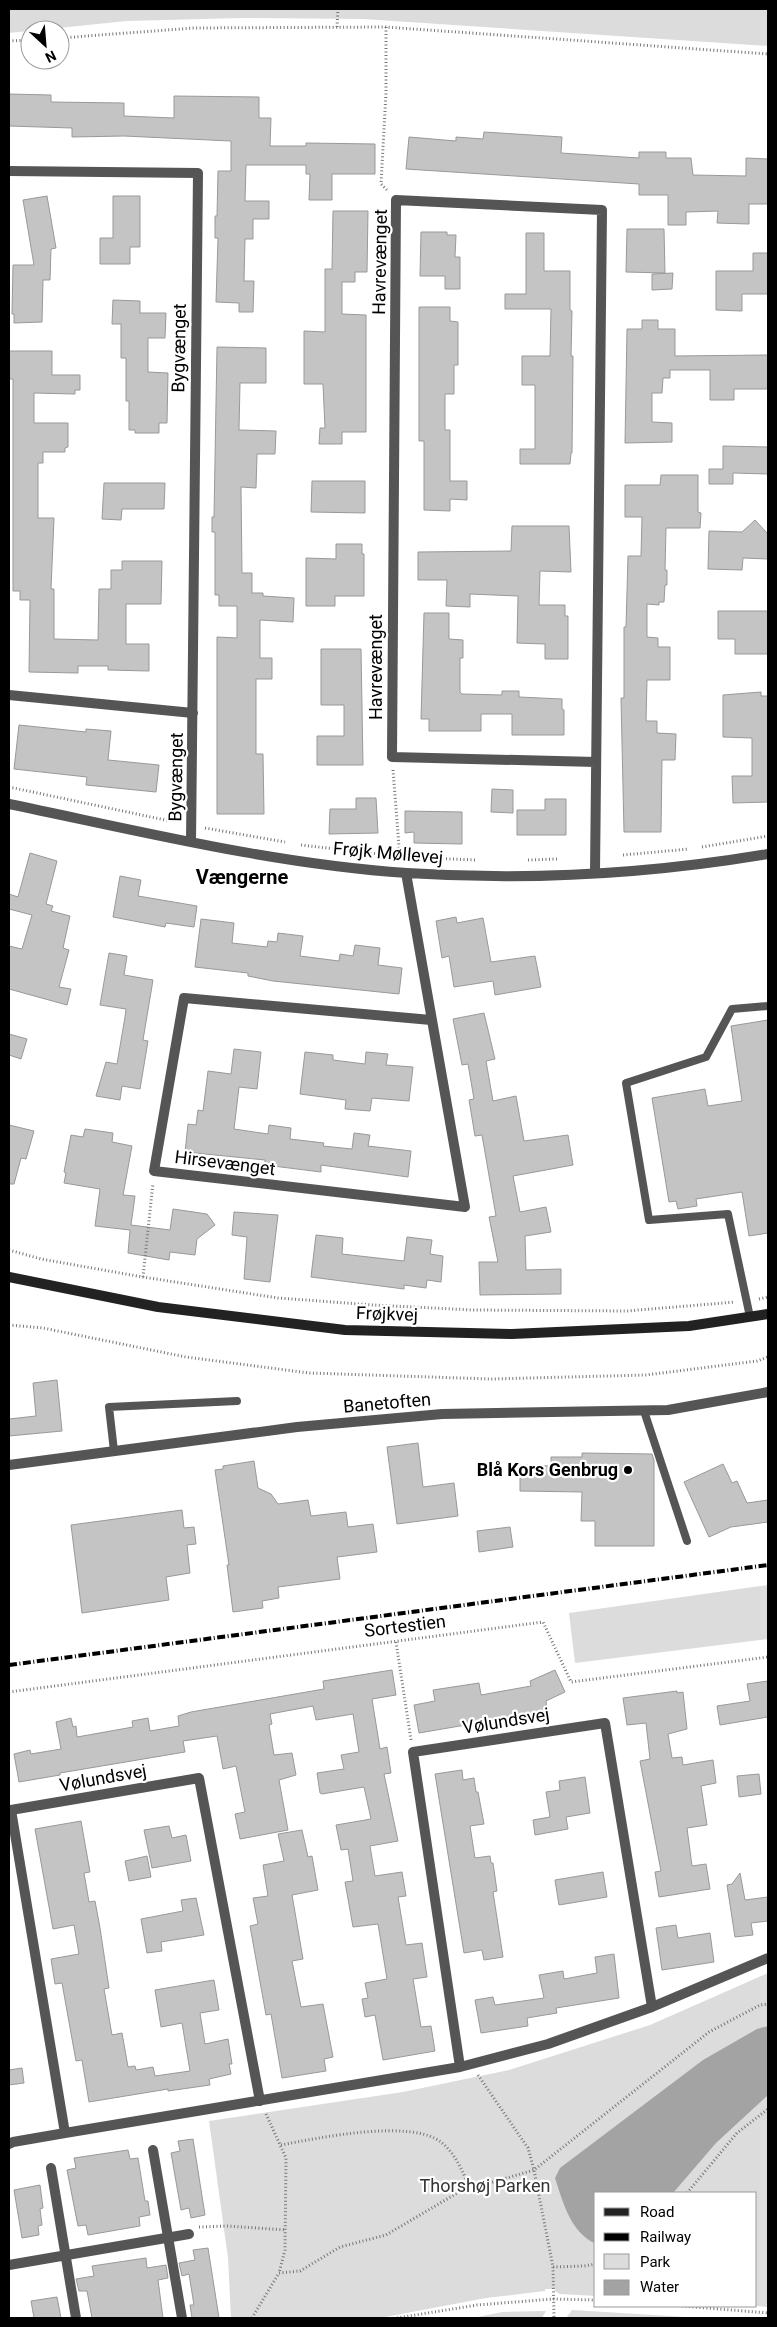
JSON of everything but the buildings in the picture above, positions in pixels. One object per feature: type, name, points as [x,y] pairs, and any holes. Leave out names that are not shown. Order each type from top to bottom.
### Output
[{"type":"street","name":"Bygvænget","points":[[9,171],[198,173],[191,842]]},
{"type":"street","name":"Havrevænget","points":[[392,757],[396,200],[602,210],[595,873]]},
{"type":"street","name":"Bygvænget","points":[[9,695],[193,713]]},
{"type":"street","points":[[392,757],[596,762]]},
{"type":"street","name":"Frøjk Møllevej","points":[[9,806],[191,842],[295,860],[406,873],[511,877],[595,873],[698,866],[768,854]]},
{"type":"street","name":"Hirsevænget","points":[[406,873],[465,1207],[154,1171],[184,998],[431,1020]]},
{"type":"street","name":"Frøjkvej","points":[[9,1277],[158,1307],[346,1330],[512,1334],[689,1326],[768,1314]]},
{"type":"street","name":"Banetoften","points":[[9,1465],[297,1427],[442,1414],[668,1410],[768,1392]]},
{"type":"street","name":"Vølundsvej","points":[[413,1752],[605,1723],[652,2007]]},
{"type":"street","points":[[413,1752],[460,2067]]},
{"type":"street","name":"Vølundsvej","points":[[65,2132],[11,1810],[199,1778],[260,2101]]},
{"type":"street","points":[[9,2144],[65,2132],[460,2067],[548,2044],[652,2007],[768,1958]]},
{"type":"street","points":[[154,2150],[182,2318]]},
{"type":"street","points":[[51,2168],[76,2318]]},
{"type":"street","points":[[9,2265],[189,2234]]},
{"type":"lane","points":[[750,1317],[728,1214],[649,1220],[626,1083],[706,1057],[732,1009],[768,1006]]},
{"type":"lane","points":[[114,1451],[109,1407],[237,1401]]},
{"type":"lane","points":[[644,1411],[686,1541]]},
{"type":"path","points":[[337,27],[338,9]]},
{"type":"path","points":[[386,27],[386,93],[381,184],[396,200]]},
{"type":"path","points":[[70,37],[194,28],[386,27],[768,54]]},
{"type":"path","points":[[392,757],[399,857],[406,873]]},
{"type":"path","points":[[9,787],[192,826],[287,843]]},
{"type":"path","points":[[596,858],[697,848],[768,836]]},
{"type":"path","points":[[297,844],[381,854]]},
{"type":"path","points":[[390,856],[408,857]]},
{"type":"path","points":[[418,857],[481,860]]},
{"type":"path","points":[[519,860],[567,859]]},
{"type":"path","points":[[143,1277],[154,1171]]},
{"type":"path","points":[[9,1250],[41,1259],[278,1298],[473,1310],[627,1311],[748,1301],[768,1297]]},
{"type":"path","points":[[9,1325],[43,1328],[186,1357],[309,1373],[491,1379],[636,1375],[758,1361],[768,1357]]},
{"type":"path","name":"Sortestien","points":[[9,1692],[542,1622],[571,1682],[768,1657]]},
{"type":"path","points":[[396,1642],[413,1752]]},
{"type":"path","points":[[279,2273],[300,2271],[340,2246],[386,2235],[459,2192],[534,2170],[709,2032],[760,2006],[768,2004]]},
{"type":"path","points":[[470,2064],[528,2148],[553,2267],[554,2318]]},
{"type":"path","points":[[252,2318],[279,2273],[285,2250],[286,2230],[286,2158],[282,2145],[260,2101]]},
{"type":"path","points":[[688,2192],[737,2133],[768,2109]]},
{"type":"path","points":[[282,2145],[342,2134],[400,2131],[428,2135],[442,2143],[453,2155],[470,2188]]},
{"type":"path","points":[[189,2234],[198,2227],[208,2226],[286,2230]]},
{"type":"path","points":[[553,2267],[594,2264]]},
{"type":"path","points":[[397,2318],[477,2305],[553,2299],[594,2300]]},
{"type":"path","points":[[694,2307],[768,2313]]},
{"type":"green space","points":[[9,9],[768,9],[768,46],[363,19],[241,18],[127,21],[70,27],[70,20],[20,20],[20,32],[9,33]]},
{"type":"green space","points":[[768,1585],[768,1639],[575,1663],[569,1613]]},
{"type":"green space","name":"Thorshøj Parken","points":[[768,1973],[768,2307],[757,2306],[757,2192],[594,2192],[594,2296],[560,2294],[555,2289],[545,2289],[545,2291],[486,2298],[380,2318],[231,2318],[228,2258],[209,2121],[403,2092],[509,2070],[650,2025]]},
{"type":"green space","points":[[572,2310],[703,2318],[566,2318]]},
{"type":"green space","points":[[546,2311],[542,2318],[473,2318],[502,2312]]},
{"type":"water","points":[[768,2026],[768,2095],[716,2143],[674,2192],[594,2192],[594,2243],[587,2239],[574,2224],[565,2206],[555,2178],[560,2168],[703,2060],[757,2029]]},
{"type":"railway","points":[[9,1665],[768,1565]]},
{"type":"place","name":"Blå Kors Genbrug","points":[[628,1470]]},
{"type":"district","name":"Vængerne","points":[[242,877]]}]
